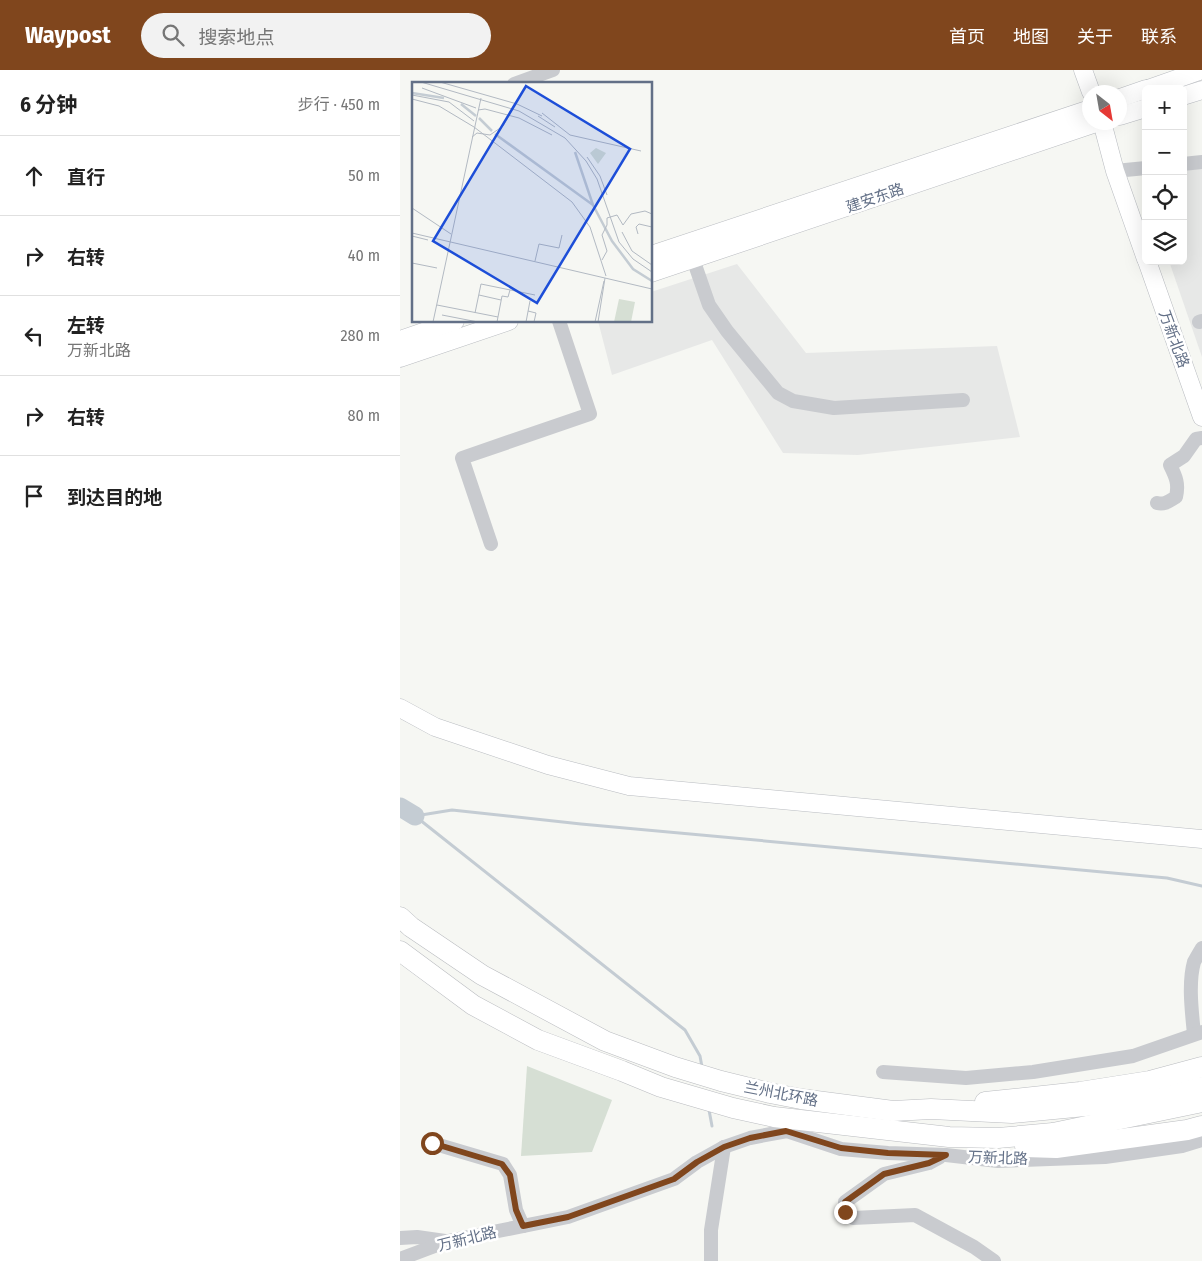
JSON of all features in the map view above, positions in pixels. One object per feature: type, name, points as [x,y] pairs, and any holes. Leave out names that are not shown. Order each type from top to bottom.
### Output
[{"type":"highway","name":"兰州北环路","points":[[400,917],[411,927],[482,974],[605,1041],[675,1067],[770,1093],[893,1111],[931,1110],[1012,1113],[1158,1099],[1202,1087]]},
{"type":"highway","name":"兰州北环路","points":[[400,951],[473,1005],[530,1036],[661,1087],[755,1113],[947,1146],[998,1138],[1053,1133],[1202,1102]]},
{"type":"highway","points":[[931,1110],[1150,1081],[1202,1067]]},
{"type":"highway","points":[[947,1146],[1056,1148],[1187,1130],[1202,1126]]},
{"type":"main road","points":[[1083,70],[1088,85]]},
{"type":"main road","points":[[1159,85],[1202,70]]},
{"type":"main road","points":[[1187,95],[1202,90]]},
{"type":"main road","points":[[1127,96],[1142,91]]},
{"type":"main road","points":[[1127,114],[1142,109]]},
{"type":"main road","name":"建安东路","points":[[652,255],[1082,112]]},
{"type":"main road","name":"建安东路","points":[[652,273],[1082,128]]},
{"type":"main road","name":"万新北路","points":[[1102,130],[1142,249]]},
{"type":"main road","name":"万新北路","points":[[1148,265],[1202,417]]},
{"type":"main road","points":[[400,340],[452,322]]},
{"type":"main road","points":[[400,358],[505,322]]},
{"type":"main road","points":[[400,708],[436,727],[548,765],[629,786],[1202,839]]},
{"type":"street","points":[[520,82],[553,70]]},
{"type":"street","points":[[1187,164],[1202,162]]},
{"type":"street","points":[[1115,171],[1142,168]]},
{"type":"street","points":[[693,259],[709,305],[727,331],[778,393],[793,401],[834,408],[963,400]]},
{"type":"street","points":[[491,544],[462,458],[590,414],[559,322]]},
{"type":"street","points":[[1157,503],[1168,503],[1176,497],[1177,479],[1170,465],[1184,456],[1196,439],[1202,438]]},
{"type":"street","points":[[883,1072],[966,1078],[1033,1072],[1133,1056],[1198,1033],[1192,1011],[1192,980],[1194,962],[1202,948]]},
{"type":"street","name":"万新北路","points":[[400,1259],[448,1241],[568,1217],[674,1179],[697,1162],[724,1147],[750,1138],[786,1131],[841,1148],[888,1153],[947,1146],[998,1161],[1105,1157],[1182,1146],[1202,1140]]},
{"type":"street","points":[[432,1143],[502,1164],[510,1175],[516,1210],[523,1226]]},
{"type":"street","points":[[947,1146],[929,1163],[884,1174],[845,1202],[845,1212],[853,1218],[915,1215],[974,1247],[994,1261]]},
{"type":"street","points":[[711,1261],[711,1230],[724,1147]]},
{"type":"street","points":[[400,1238],[417,1237],[448,1241]]},
{"type":"shaded area","points":[[1202,168],[1202,357],[1170,265],[1187,265],[1187,170]]},
{"type":"shaded area","points":[[737,264],[806,353],[997,346],[1020,437],[858,455],[783,453],[712,340],[612,375],[598,322],[652,322],[652,292]]},
{"type":"shaded area","points":[[527,1066],[612,1100],[592,1152],[521,1156]]},
{"type":"waterway","points":[[400,807],[415,816]]},
{"type":"waterway","points":[[415,816],[452,810],[581,824],[1167,878],[1202,886]]},
{"type":"waterway","points":[[415,816],[685,1030],[700,1056],[702,1067]]},
{"type":"waterway","points":[[709,1110],[712,1126]]},
{"type":"route","points":[[432,1143],[502,1164],[510,1175],[516,1210],[523,1226],[568,1217],[674,1179],[697,1162],[724,1147],[750,1138],[786,1131],[841,1148],[888,1153],[946,1155],[929,1163],[884,1174],[845,1202],[845,1212]]}]
